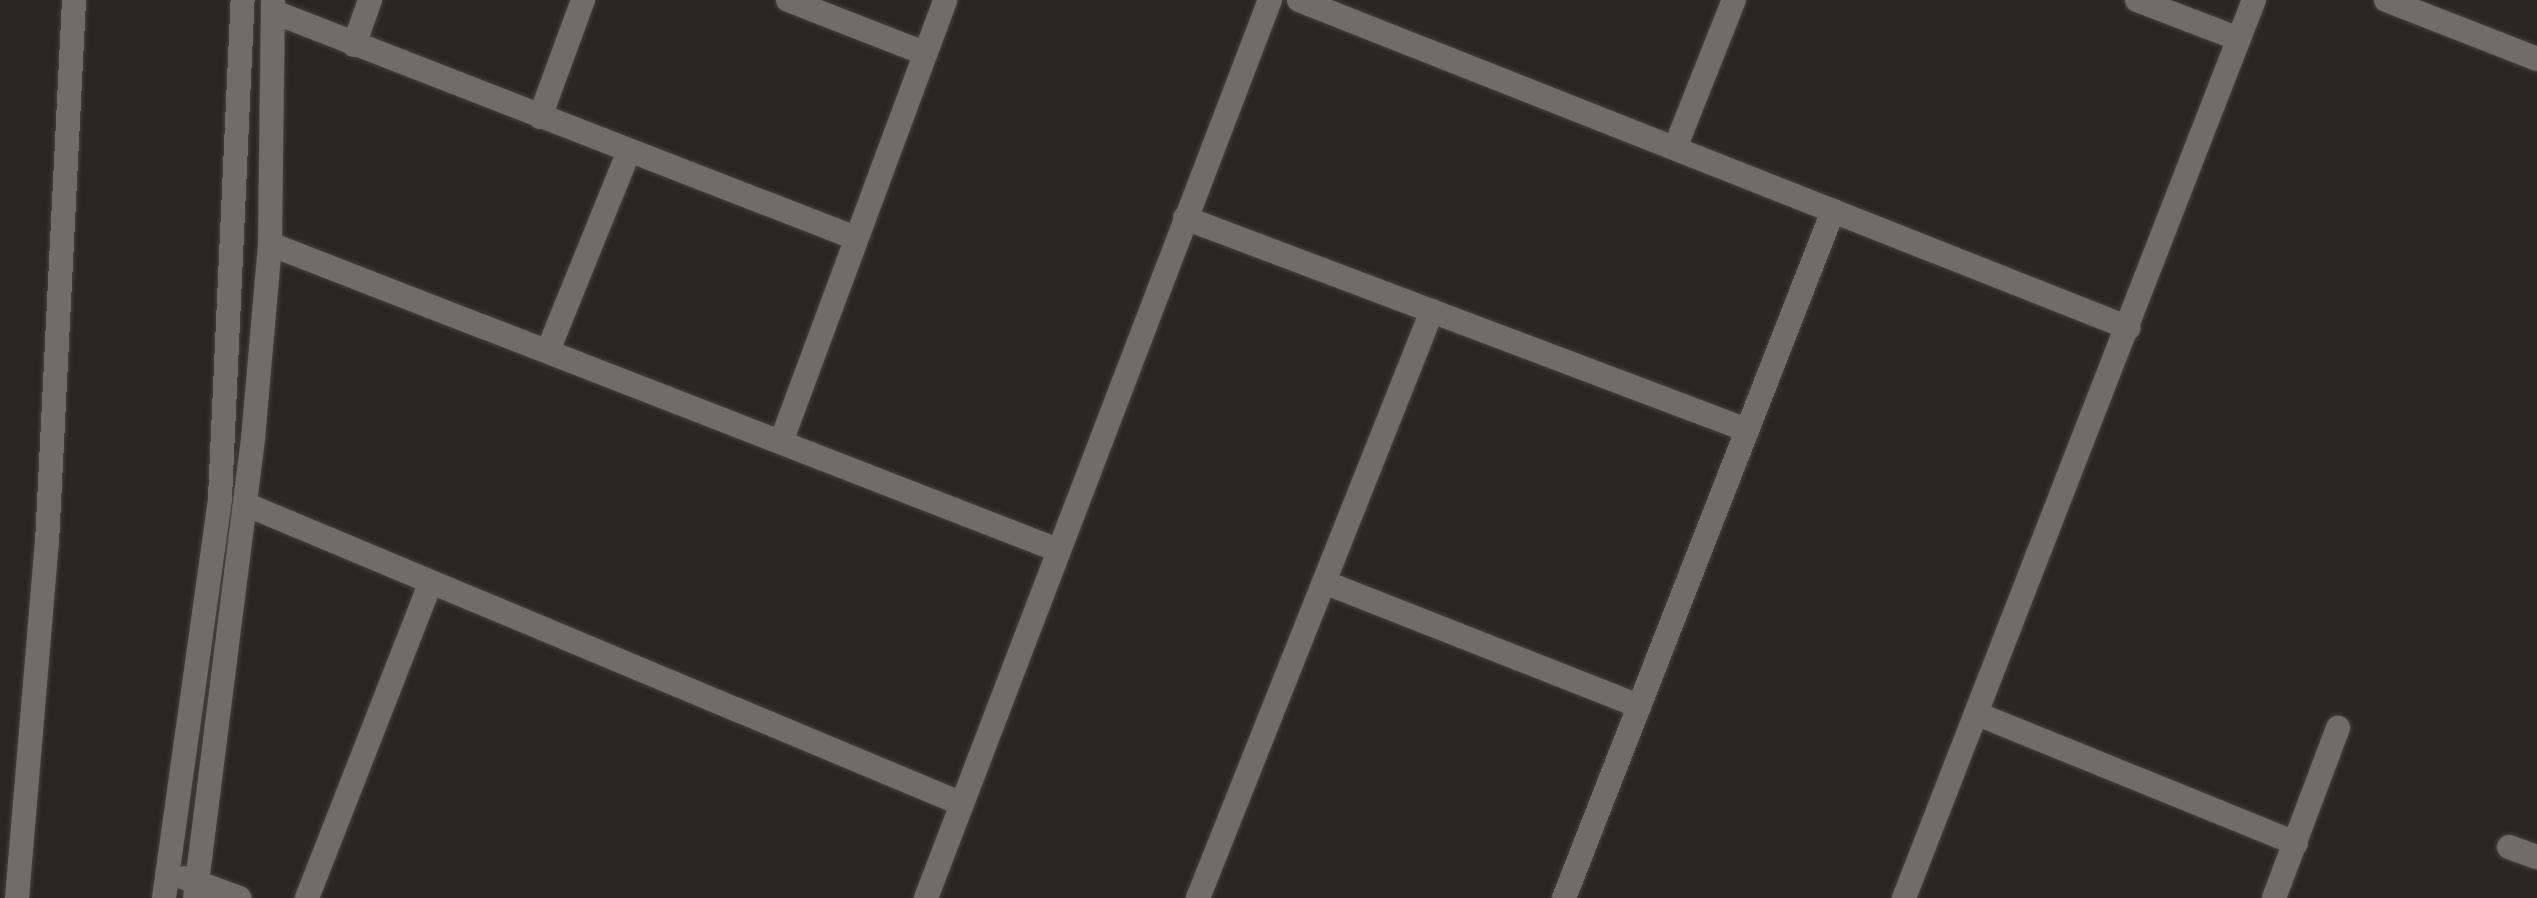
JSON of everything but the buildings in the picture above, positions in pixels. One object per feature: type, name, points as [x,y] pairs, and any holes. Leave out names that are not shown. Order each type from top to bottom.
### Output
[{"type":"street","points":[[17,898],[47,543],[74,0]]},
{"type":"street","points":[[164,898],[220,498],[243,0]]},
{"type":"street","points":[[354,45],[370,0]]},
{"type":"street","points":[[540,117],[583,0]]},
{"type":"street","points":[[788,0],[924,53]]},
{"type":"street","points":[[781,442],[853,237],[945,0]]},
{"type":"street","points":[[926,898],[1055,549],[1270,0]]},
{"type":"street","points":[[1299,0],[2129,328]]},
{"type":"street","points":[[1675,148],[1734,0]]},
{"type":"street","points":[[2137,0],[2239,39]]},
{"type":"street","points":[[1904,898],[1980,715],[2254,0]]},
{"type":"street","points":[[2386,0],[2537,59]]},
{"type":"street","points":[[196,890],[245,504],[270,244],[274,6],[354,45],[853,237]]},
{"type":"street","points":[[549,348],[629,151]]},
{"type":"street","points":[[1564,898],[1833,211]]},
{"type":"street","points":[[1185,218],[1747,430]]},
{"type":"street","points":[[270,244],[549,348],[1055,549]]},
{"type":"street","points":[[1198,898],[1432,311]]},
{"type":"street","points":[[245,504],[429,586],[962,804]]},
{"type":"street","points":[[1324,582],[1639,706]]},
{"type":"street","points":[[307,898],[429,586]]},
{"type":"street","points":[[1980,715],[2296,843]]},
{"type":"street","points":[[2274,898],[2338,728]]},
{"type":"street","points":[[2509,847],[2537,857]]},
{"type":"street","points":[[169,874],[196,890],[239,898]]}]
